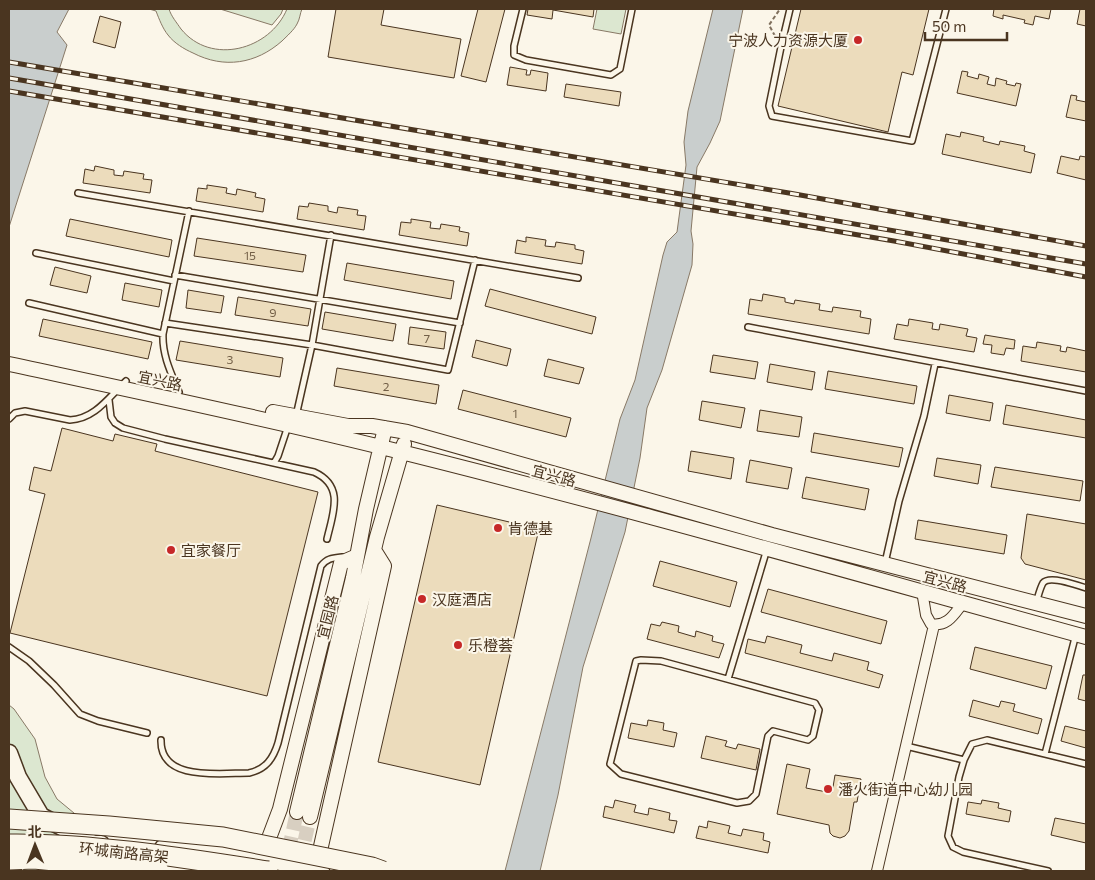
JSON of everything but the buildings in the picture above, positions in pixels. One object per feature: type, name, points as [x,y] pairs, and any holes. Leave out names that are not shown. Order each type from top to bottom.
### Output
[{"type":"highway","points":[[9,819],[223,837],[372,867],[383,871]]},
{"type":"highway","name":"环城南路高架","points":[[9,844],[33,844],[157,854],[265,865]]},
{"type":"highway","name":"环城南路高架","points":[[9,860],[34,859],[159,871]]},
{"type":"main road","points":[[9,753],[18,777],[41,816],[94,844],[213,850],[265,865]]},
{"type":"main road","points":[[9,866],[68,865],[165,859],[213,860],[318,871]]},
{"type":"street","name":"宜兴路","points":[[9,355],[123,384],[179,392],[292,419],[380,447],[644,515],[1081,635]]},
{"type":"street","name":"宜兴路","points":[[9,364],[123,384],[292,419],[348,426],[385,428],[407,432],[885,564],[1086,616]]},
{"type":"street","name":"宜园路","points":[[385,428],[303,815],[407,432]]},
{"type":"street","points":[[318,871],[384,566],[374,550]]},
{"type":"street","points":[[265,865],[341,564],[357,556]]},
{"type":"street","points":[[922,591],[926,615],[931,624],[939,625],[949,620],[963,603]]},
{"type":"street","points":[[877,871],[934,624]]},
{"type":"lane","points":[[523,9],[514,46],[514,55],[526,60],[611,75],[620,69],[632,9]]},
{"type":"lane","points":[[790,9],[769,106],[772,116],[912,141],[946,9]]},
{"type":"lane","points":[[78,193],[578,278]]},
{"type":"lane","points":[[179,392],[162,347],[165,323],[189,211]]},
{"type":"lane","points":[[274,463],[292,419],[312,345],[331,235]]},
{"type":"lane","points":[[36,253],[175,278],[320,299],[460,323]]},
{"type":"lane","points":[[165,323],[312,345],[448,370],[475,260]]},
{"type":"lane","points":[[29,303],[163,334]]},
{"type":"lane","points":[[748,327],[935,364],[1086,391]]},
{"type":"lane","points":[[885,564],[899,501],[924,416],[935,364]]},
{"type":"lane","points":[[9,419],[15,413],[25,410],[77,420],[93,413],[109,400],[123,384]]},
{"type":"lane","points":[[109,400],[111,418],[114,424],[123,428],[314,472],[324,476],[331,486],[335,497],[335,507],[327,539]]},
{"type":"lane","points":[[728,679],[767,548]]},
{"type":"lane","points":[[161,740],[161,749],[168,761],[176,768],[188,772],[249,773],[265,766],[273,757],[278,743],[321,566],[332,558],[357,556]]},
{"type":"lane","points":[[1036,603],[1043,583],[1048,580],[1058,580],[1086,588]]},
{"type":"lane","points":[[1045,754],[1081,635]]},
{"type":"lane","points":[[9,647],[29,661],[80,714],[98,721],[147,733]]},
{"type":"lane","points":[[636,661],[661,661],[728,679],[815,703],[818,710],[813,736],[808,740],[773,731],[768,736],[756,794],[749,802],[737,803],[621,774],[610,764],[636,661]]},
{"type":"lane","points":[[1048,871],[962,852],[953,847],[948,836],[964,760],[972,744],[987,740],[1086,764]]},
{"type":"lane","points":[[906,746],[964,760]]},
{"type":"path","points":[[780,9],[769,25],[781,47]]},
{"type":"green space","points":[[149,9],[169,9],[181,29],[193,40],[208,47],[223,50],[239,48],[254,43],[267,35],[279,23],[287,9],[302,9],[294,28],[272,49],[251,59],[228,62],[205,58],[179,46],[166,33],[156,11]]},
{"type":"green space","points":[[220,9],[283,9],[272,25]]},
{"type":"green space","points":[[597,9],[626,9],[621,34],[593,29]]},
{"type":"green space","points":[[9,705],[14,709],[35,739],[45,777],[57,799],[80,818],[82,871],[9,871]]},
{"type":"shaded area","points":[[9,9],[69,9],[57,32],[67,45],[9,227]]},
{"type":"shaded area","points":[[713,9],[743,9],[720,121],[697,167],[691,231],[693,244],[692,265],[662,370],[647,408],[640,458],[625,532],[583,667],[558,795],[540,871],[505,871],[620,419],[635,380],[663,255],[667,242],[677,232],[686,165],[684,142],[688,111]]},
{"type":"tunnel","points":[[284,871],[297,812]]},
{"type":"tunnel","points":[[300,861],[310,817]]},
{"type":"railway","points":[[9,62],[789,193],[1086,246]]},
{"type":"railway","points":[[9,78],[1086,264]]},
{"type":"railway","points":[[9,91],[894,241],[1086,277]]},
{"type":"place","name":"宁波人力资源大厦","points":[[858,40]]},
{"type":"place","name":"肯德基","points":[[498,528]]},
{"type":"place","name":"宜家餐厅","points":[[171,550]]},
{"type":"place","name":"汉庭酒店","points":[[422,599]]},
{"type":"place","name":"乐橙荟","points":[[458,645]]},
{"type":"place","name":"潘火街道中心幼儿园","points":[[828,789]]}]
